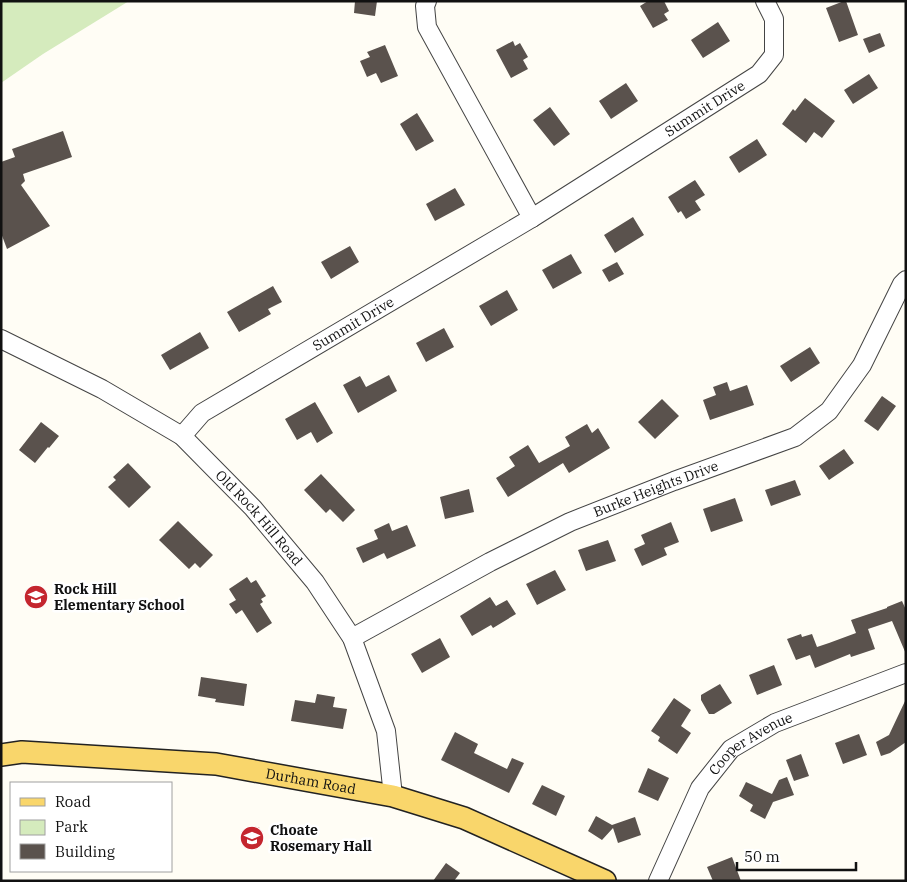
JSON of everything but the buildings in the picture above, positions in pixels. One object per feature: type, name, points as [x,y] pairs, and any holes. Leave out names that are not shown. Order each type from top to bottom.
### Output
[{"type":"main road","name":"Durham Road","points":[[1,755],[22,752],[216,764],[393,796],[464,818],[605,881]]},
{"type":"street","points":[[426,1],[427,27],[532,218]]},
{"type":"street","name":"Summit Drive","points":[[182,436],[202,413],[532,218],[759,74],[774,55],[774,19],[765,1]]},
{"type":"street","name":"Burke Heights Drive","points":[[352,638],[490,562],[570,522],[674,481],[795,437],[829,411],[862,365],[904,282]]},
{"type":"street","name":"Old Rock Hill Road","points":[[1,338],[102,389],[182,436],[253,508],[315,582],[352,638],[386,731],[393,796]]},
{"type":"street","name":"Cooper Avenue","points":[[658,881],[700,788],[731,749],[775,723],[906,673]]},
{"type":"green space","points":[[1,1],[129,1],[43,54],[1,83]]},
{"type":"place","name":"Rock Hill Elementary School","points":[[36,597]]},
{"type":"place","name":"Choate Rosemary Hall","points":[[252,838]]}]
